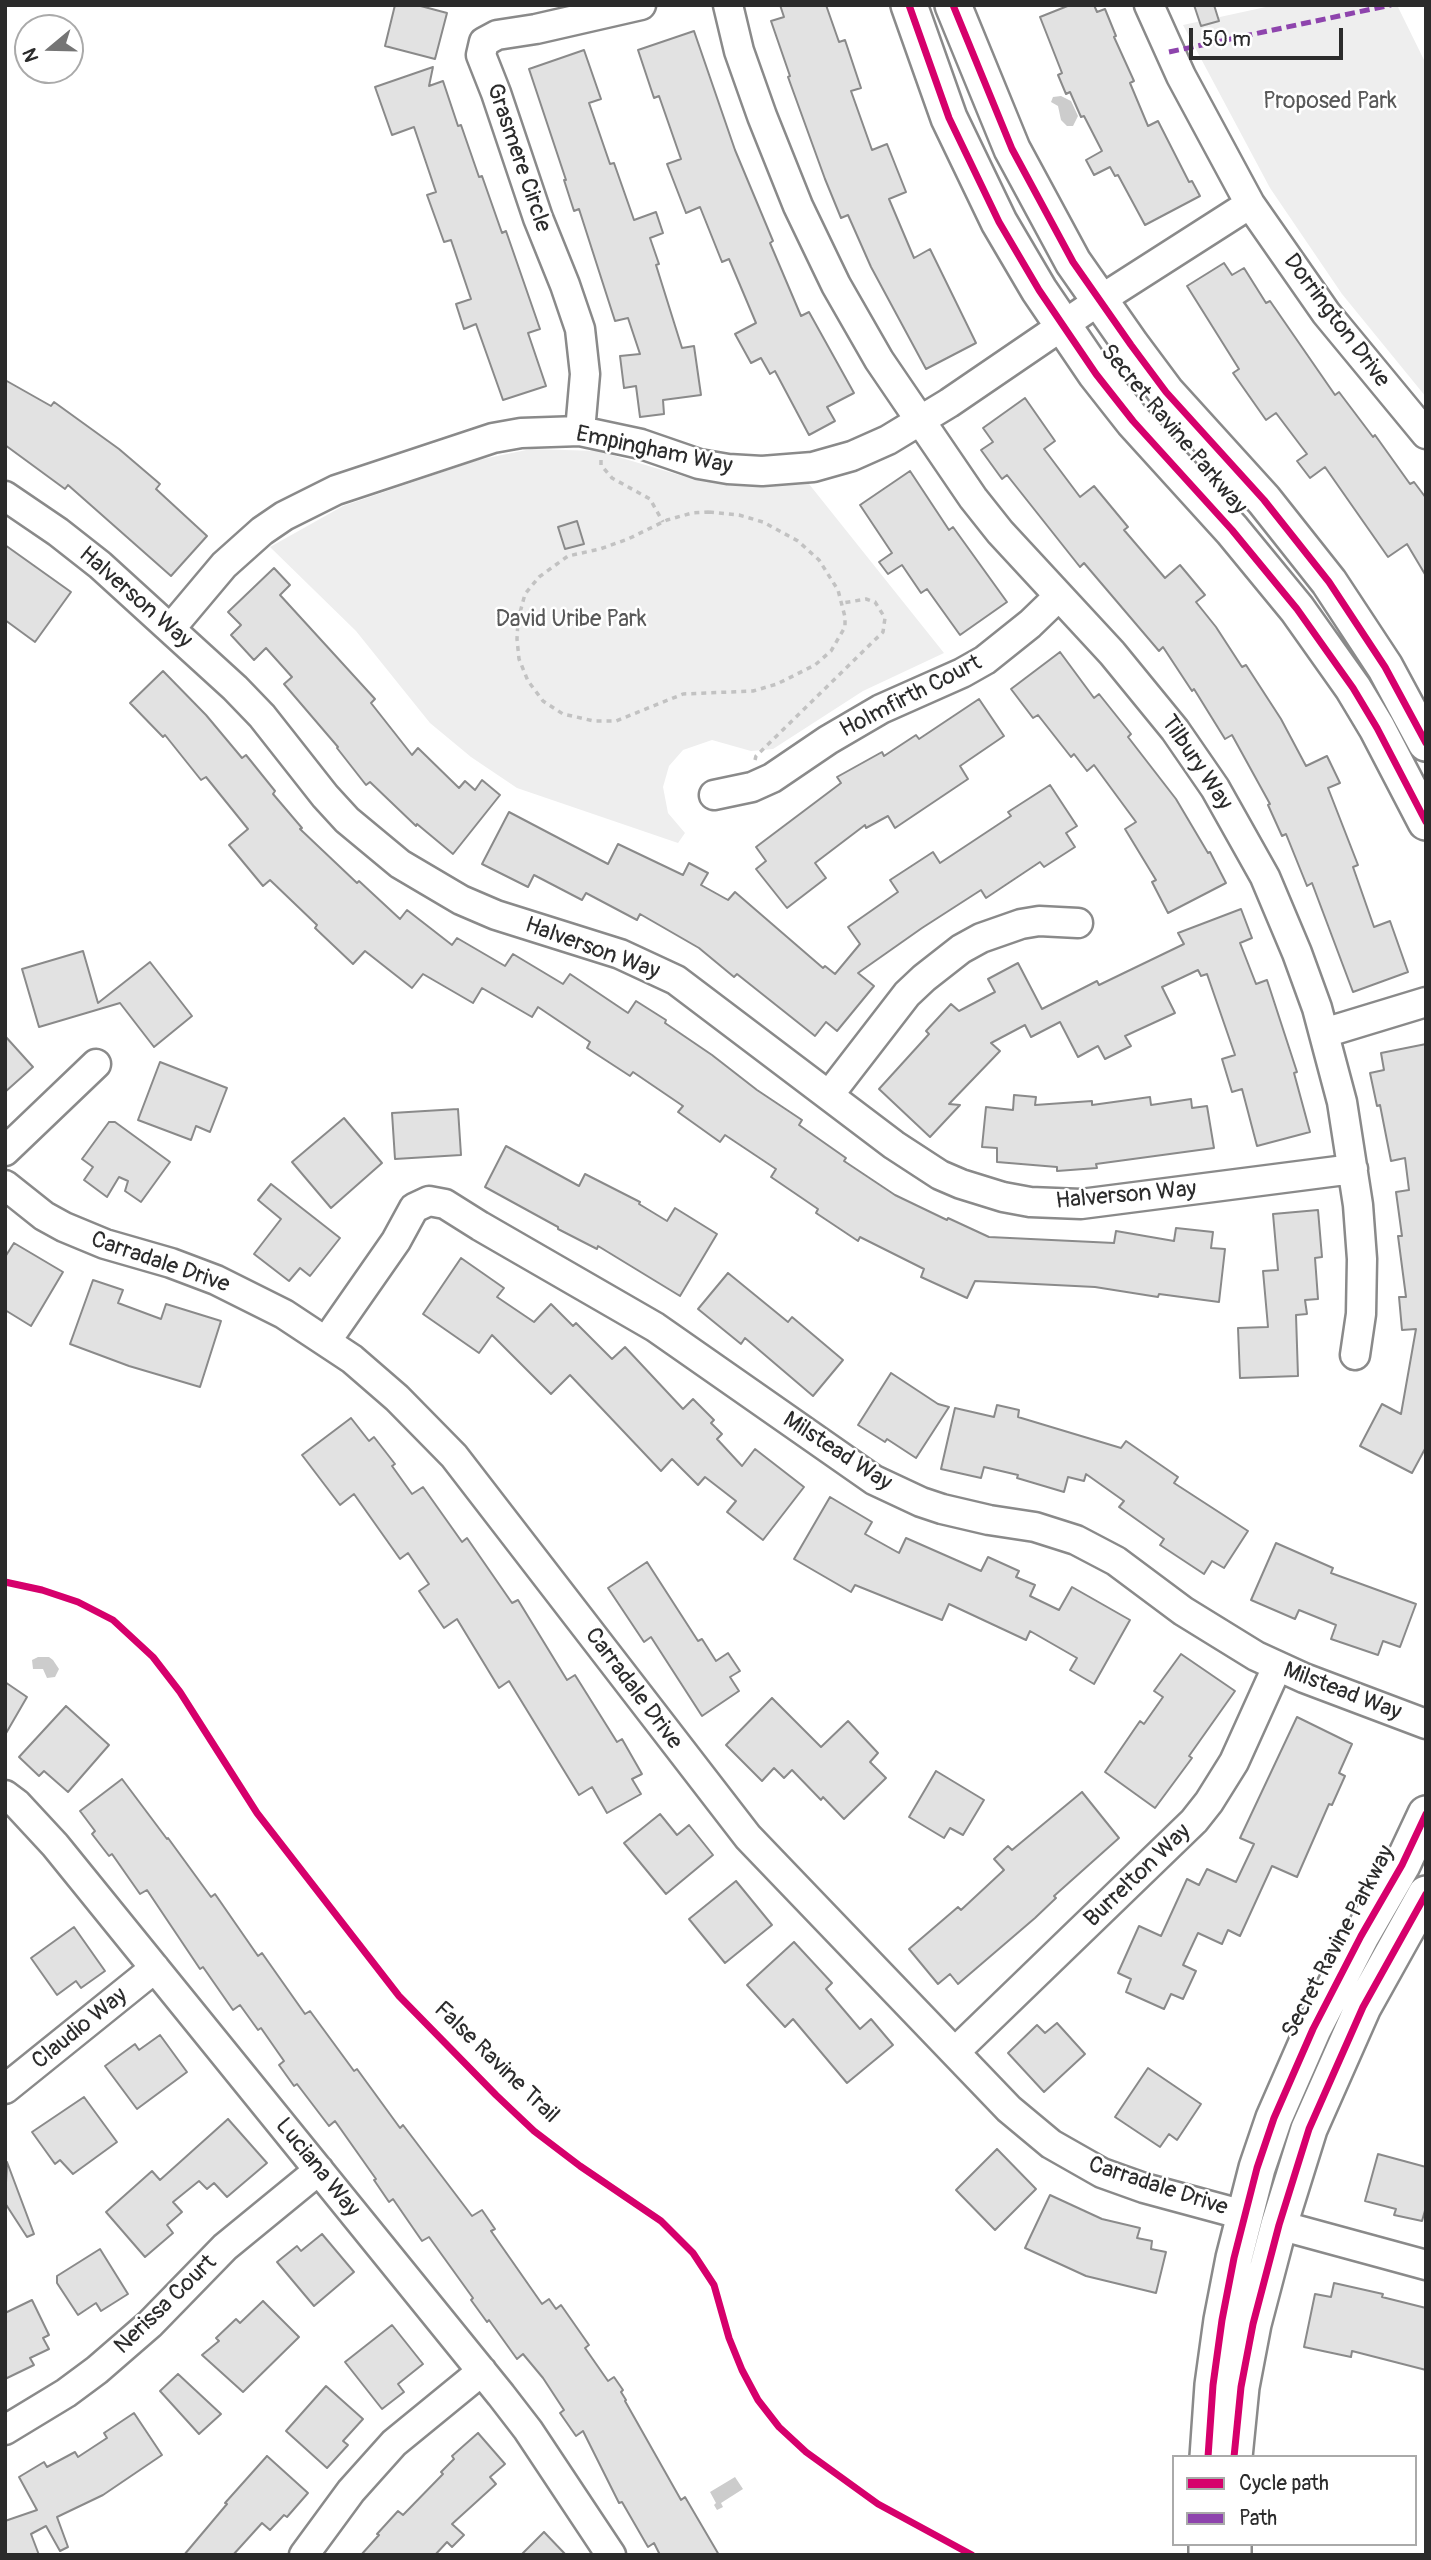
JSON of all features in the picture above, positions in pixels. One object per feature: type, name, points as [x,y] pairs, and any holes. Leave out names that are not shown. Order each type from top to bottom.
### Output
[{"type":"main road","name":"Secret Ravine Parkway","points":[[909,5],[948,118],[972,170],[999,222],[1063,326],[1133,421],[1233,530],[1297,609],[1353,688],[1426,822]]},
{"type":"main road","name":"Secret Ravine Parkway","points":[[953,5],[1012,149],[1068,252],[1166,392],[1264,500],[1329,582],[1385,667],[1426,743]]},
{"type":"main road","name":"Secret Ravine Parkway","points":[[1222,2447],[1222,2320],[1244,2215],[1257,2168],[1274,2118],[1308,2041],[1361,1936],[1402,1865],[1426,1814]]},
{"type":"main road","name":"Secret Ravine Parkway","points":[[1222,2447],[1241,2387],[1253,2324],[1291,2180],[1324,2090],[1363,2007],[1426,1894]]},
{"type":"street","name":"Grasmere Circle","points":[[580,431],[585,374],[580,329],[481,55],[484,42],[497,35],[641,5]]},
{"type":"street","points":[[728,5],[739,51],[757,103],[798,206],[859,326],[919,422]]},
{"type":"street","name":"Dorrington Drive","points":[[1149,5],[1181,76],[1250,204],[1326,313],[1426,434]]},
{"type":"street","name":"Empingham Way","points":[[171,628],[224,565],[242,548],[262,531],[306,504],[336,490],[493,438],[521,433],[580,431],[642,444],[699,464],[762,471],[813,467],[852,456],[919,422],[1100,300],[1250,204]]},
{"type":"street","name":"Tilbury Way","points":[[919,422],[973,498],[1158,707],[1215,788],[1265,877],[1297,953],[1324,1033],[1342,1102],[1361,1245],[1363,1290],[1355,1355]]},
{"type":"street","name":"Halverson Way","points":[[5,496],[58,532],[171,628],[262,716],[303,771],[347,820],[400,864],[461,900],[496,915],[620,954],[676,980],[894,1145],[940,1175],[992,1194],[1055,1204],[1106,1202],[1353,1169]]},
{"type":"street","name":"Holmfirth Court","points":[[714,795],[752,786],[781,773],[828,740],[881,709],[985,660],[1030,624],[1059,596]]},
{"type":"street","points":[[829,1095],[900,1002],[923,978],[961,949],[981,938],[1021,924],[1077,923]]},
{"type":"street","points":[[1324,1033],[1426,1002]]},
{"type":"street","points":[[5,1151],[96,1064]]},
{"type":"street","name":"Carradale Drive","points":[[5,1185],[44,1216],[64,1227],[105,1244],[171,1263],[216,1280],[273,1307],[327,1340],[376,1379],[435,1435],[473,1480],[748,1837],[1031,2130],[1071,2157],[1122,2180],[1244,2215]]},
{"type":"street","name":"Milstead Way","points":[[327,1340],[396,1241],[414,1208],[429,1201],[445,1203],[655,1327],[874,1480],[931,1506],[1054,1531],[1096,1549],[1116,1560],[1209,1629],[1277,1667],[1426,1724]]},
{"type":"street","name":"Burrelton Way","points":[[955,2052],[1194,1821],[1234,1762],[1277,1667]]},
{"type":"street","name":"Luciana Way","points":[[5,1795],[17,1804],[55,1845],[482,2371],[528,2430],[611,2555]]},
{"type":"street","name":"Claudio Way","points":[[5,2090],[155,1968]]},
{"type":"street","name":"Nerissa Court","points":[[5,2430],[97,2370],[150,2324],[225,2247],[319,2170]]},
{"type":"street","points":[[1279,2225],[1426,2265]]},
{"type":"street","points":[[304,2555],[351,2491],[394,2443],[482,2371]]},
{"type":"path","points":[[601,455],[601,465],[607,474],[650,499],[663,522]]},
{"type":"path","points":[[692,513],[739,515],[763,522],[798,541],[819,560],[843,603],[845,627],[831,650],[815,665],[777,684],[753,691],[682,694],[616,720],[594,721],[563,714],[543,701],[528,681],[519,659],[518,620],[525,594],[538,577],[568,556],[628,540],[663,522],[692,513]]},
{"type":"path","points":[[752,786],[756,757],[883,632],[885,618],[875,603],[866,599],[843,603]]},
{"type":"shaded area","name":"Proposed Park","points":[[1275,5],[1397,5],[1426,64],[1426,397],[1342,294],[1270,188],[1183,25]]},
{"type":"shaded area","points":[[1061,96],[1071,101],[1078,116],[1073,126],[1067,126],[1061,120],[1058,106],[1051,102],[1053,97]]},
{"type":"shaded area","name":"David Uribe Park","points":[[531,449],[598,451],[686,477],[733,486],[809,484],[944,653],[863,691],[773,749],[751,751],[712,740],[683,750],[669,766],[663,787],[668,813],[685,833],[678,843],[517,788],[471,757],[430,723],[356,631],[270,547],[343,506],[478,460]]},
{"type":"shaded area","points":[[49,1657],[53,1660],[59,1669],[55,1677],[47,1678],[43,1669],[33,1669],[32,1660]]},
{"type":"shaded area","points":[[735,2477],[743,2489],[721,2503],[723,2507],[717,2510],[710,2492]]},
{"type":"building","points":[[395,5],[417,5],[447,13],[435,59],[385,46]]},
{"type":"building","points":[[780,5],[826,5],[839,42],[845,40],[861,88],[851,91],[872,150],[887,144],[906,192],[889,199],[914,258],[930,249],[976,343],[926,369],[871,267],[848,215],[841,218],[825,179],[771,21],[784,17]]},
{"type":"building","points":[[1070,5],[1094,5],[1097,12],[1105,9],[1116,36],[1114,37],[1134,81],[1130,83],[1148,126],[1158,121],[1189,182],[1192,181],[1200,196],[1145,225],[1118,175],[1115,176],[1110,167],[1094,175],[1086,160],[1102,151],[1084,116],[1081,117],[1070,92],[1066,94],[1058,75],[1062,73],[1040,17]]},
{"type":"building","points":[[1194,5],[1214,5],[1219,21],[1201,26]]},
{"type":"building","points":[[694,31],[735,150],[801,316],[809,312],[854,393],[827,407],[835,421],[809,435],[775,371],[770,374],[761,358],[751,363],[735,334],[756,323],[729,259],[722,262],[700,207],[686,213],[667,164],[681,159],[659,96],[654,98],[638,50]]},
{"type":"building","points":[[584,50],[601,99],[589,103],[610,164],[614,163],[634,220],[656,212],[663,233],[650,238],[659,264],[656,265],[682,348],[694,346],[701,395],[663,400],[664,414],[640,417],[636,386],[624,388],[620,356],[640,354],[628,318],[615,321],[579,209],[574,211],[529,69]]},
{"type":"building","points":[[433,67],[429,86],[443,81],[458,126],[461,125],[479,177],[482,176],[502,233],[506,231],[540,329],[528,333],[546,386],[503,400],[476,324],[464,329],[456,304],[471,299],[451,240],[444,242],[427,195],[436,192],[414,127],[392,135],[375,87]]},
{"type":"building","points":[[1224,263],[1232,275],[1244,268],[1266,303],[1270,301],[1335,395],[1339,392],[1373,437],[1375,435],[1410,484],[1414,482],[1426,498],[1426,576],[1407,544],[1388,557],[1325,467],[1310,478],[1297,461],[1307,454],[1276,413],[1266,420],[1233,373],[1239,369],[1187,286]]},
{"type":"building","points":[[5,380],[51,406],[54,402],[119,449],[160,484],[156,489],[207,536],[171,576],[68,485],[65,489],[5,445]]},
{"type":"building","points":[[1025,398],[1055,441],[1044,449],[1080,497],[1094,486],[1128,527],[1124,530],[1165,578],[1180,565],[1205,595],[1196,602],[1242,667],[1246,665],[1281,719],[1306,766],[1327,756],[1340,783],[1328,788],[1358,865],[1353,867],[1374,927],[1390,921],[1408,972],[1353,992],[1312,883],[1307,886],[1286,834],[1282,836],[1268,805],[1270,804],[1232,735],[1225,739],[1194,689],[1192,691],[1163,647],[1159,651],[1084,563],[1080,567],[1007,475],[1002,479],[981,450],[993,442],[983,428]]},
{"type":"building","points":[[910,471],[949,530],[953,527],[1007,602],[960,635],[927,589],[921,593],[902,565],[888,574],[879,562],[892,553],[860,505]]},
{"type":"building","points":[[577,521],[584,544],[565,549],[558,527]]},
{"type":"building","points":[[5,545],[71,592],[35,642],[5,620]]},
{"type":"building","points":[[274,568],[290,585],[280,595],[375,699],[371,703],[412,755],[418,748],[459,788],[465,781],[475,790],[482,780],[500,795],[453,854],[417,824],[416,826],[370,782],[366,785],[338,747],[284,684],[292,677],[266,648],[254,660],[231,635],[241,625],[228,612]]},
{"type":"building","points":[[1060,652],[1094,698],[1099,694],[1131,734],[1128,737],[1176,799],[1208,853],[1210,852],[1226,883],[1168,913],[1152,882],[1156,880],[1125,829],[1136,822],[1094,765],[1087,771],[1074,754],[1071,757],[1038,715],[1033,718],[1011,689]]},
{"type":"building","points":[[163,671],[206,715],[242,758],[246,755],[275,791],[273,794],[302,828],[300,829],[400,919],[407,910],[452,945],[457,938],[505,966],[513,954],[563,984],[570,974],[628,1013],[636,1001],[802,1120],[799,1125],[846,1158],[844,1161],[895,1195],[989,1237],[1114,1243],[1116,1231],[1174,1241],[1176,1228],[1213,1232],[1211,1248],[1225,1249],[1219,1302],[1159,1294],[1158,1297],[1095,1287],[975,1281],[967,1298],[921,1277],[924,1269],[860,1237],[858,1241],[816,1213],[818,1209],[771,1177],[776,1169],[725,1135],[720,1142],[678,1112],[683,1106],[633,1072],[630,1076],[587,1048],[590,1042],[538,1007],[532,1017],[482,988],[473,1003],[423,974],[412,988],[365,951],[353,964],[270,880],[263,886],[229,845],[248,829],[206,777],[201,780],[165,735],[163,737],[130,703]]},
{"type":"building","points":[[979,699],[1004,736],[960,766],[968,779],[895,828],[888,816],[866,828],[865,825],[815,863],[826,878],[787,908],[756,869],[766,861],[756,847],[841,783],[837,777],[882,752],[884,756],[916,735],[919,739]]},
{"type":"building","points":[[1050,785],[1077,826],[1066,833],[1075,847],[1044,867],[1040,862],[986,898],[981,890],[858,973],[874,986],[837,1031],[826,1022],[815,1036],[737,974],[734,977],[699,948],[640,914],[637,920],[586,893],[582,900],[534,875],[528,887],[482,864],[509,812],[608,864],[618,844],[683,875],[689,863],[708,873],[701,885],[728,900],[735,892],[823,968],[825,966],[835,974],[860,944],[848,927],[898,892],[890,880],[933,852],[940,863],[1011,816],[1008,812]]},
{"type":"building","points":[[1241,909],[1252,938],[1240,943],[1256,984],[1267,980],[1297,1072],[1294,1073],[1310,1132],[1257,1146],[1242,1089],[1232,1092],[1222,1059],[1235,1055],[1207,974],[1201,976],[1198,970],[1162,987],[1175,1013],[1125,1036],[1131,1046],[1105,1059],[1098,1046],[1078,1057],[1060,1022],[1031,1037],[1025,1025],[991,1043],[1000,1051],[949,1104],[960,1105],[930,1137],[879,1089],[929,1034],[926,1031],[951,1004],[959,1011],[995,992],[988,979],[1018,963],[1042,1009],[1097,981],[1099,985],[1184,944],[1178,933]]},
{"type":"building","points":[[83,951],[98,1003],[150,962],[192,1016],[154,1047],[120,1003],[39,1027],[22,969]]},
{"type":"building","points":[[5,1036],[33,1067],[5,1092]]},
{"type":"building","points":[[1426,1044],[1426,1447],[1412,1473],[1360,1446],[1382,1404],[1401,1414],[1416,1329],[1402,1330],[1399,1297],[1406,1297],[1398,1236],[1402,1236],[1396,1192],[1409,1190],[1405,1158],[1391,1161],[1380,1105],[1377,1106],[1370,1073],[1384,1070],[1381,1053]]},
{"type":"building","points":[[160,1062],[227,1088],[210,1132],[196,1126],[191,1140],[138,1120]]},
{"type":"building","points":[[1014,1095],[1036,1097],[1035,1105],[1092,1101],[1092,1105],[1150,1097],[1151,1105],[1191,1099],[1192,1108],[1207,1106],[1214,1148],[1096,1164],[1097,1168],[1057,1171],[1057,1167],[997,1162],[997,1148],[982,1147],[986,1107],[1013,1110]]},
{"type":"building","points":[[458,1109],[461,1155],[395,1159],[392,1113]]},
{"type":"building","points":[[344,1118],[382,1163],[331,1208],[292,1162]]},
{"type":"building","points":[[109,1122],[115,1122],[170,1162],[141,1202],[125,1191],[128,1181],[119,1177],[107,1197],[84,1180],[93,1167],[82,1159]]},
{"type":"building","points":[[506,1146],[579,1186],[585,1174],[640,1202],[639,1204],[667,1221],[675,1208],[717,1234],[680,1296],[598,1246],[597,1249],[558,1229],[485,1187]]},
{"type":"building","points":[[271,1184],[340,1238],[310,1276],[300,1268],[289,1281],[254,1254],[281,1219],[258,1200]]},
{"type":"building","points":[[1318,1210],[1322,1257],[1315,1258],[1318,1299],[1305,1300],[1307,1314],[1296,1315],[1298,1376],[1240,1378],[1238,1328],[1268,1327],[1263,1271],[1278,1270],[1273,1214]]},
{"type":"building","points":[[14,1243],[63,1272],[31,1326],[5,1310],[5,1257]]},
{"type":"building","points":[[461,1258],[504,1288],[497,1297],[534,1322],[551,1304],[573,1326],[576,1323],[612,1359],[625,1347],[683,1409],[693,1399],[714,1420],[711,1423],[722,1434],[717,1439],[742,1466],[755,1449],[804,1487],[763,1540],[727,1512],[736,1501],[705,1477],[698,1485],[672,1459],[661,1471],[570,1375],[551,1394],[492,1335],[479,1353],[423,1314]]},
{"type":"building","points":[[728,1273],[788,1322],[792,1317],[843,1360],[813,1396],[745,1338],[741,1344],[698,1309]]},
{"type":"building","points":[[93,1280],[123,1290],[118,1303],[161,1319],[166,1304],[221,1321],[200,1387],[129,1366],[70,1344]]},
{"type":"building","points":[[891,1373],[938,1404],[949,1407],[916,1458],[887,1439],[885,1442],[858,1425]]},
{"type":"building","points":[[997,1405],[1019,1410],[1018,1417],[1121,1448],[1126,1441],[1178,1477],[1174,1483],[1248,1531],[1224,1568],[1212,1561],[1204,1574],[1160,1545],[1164,1539],[1119,1507],[1124,1501],[1086,1474],[1084,1481],[1068,1477],[1064,1492],[1017,1478],[1018,1475],[984,1467],[981,1478],[941,1469],[955,1408],[994,1417]]},
{"type":"building","points":[[351,1418],[369,1441],[374,1437],[395,1464],[392,1466],[412,1494],[423,1487],[462,1542],[467,1538],[512,1603],[518,1600],[567,1680],[575,1675],[617,1742],[622,1739],[642,1774],[632,1779],[641,1794],[607,1813],[592,1787],[579,1795],[509,1681],[499,1688],[457,1619],[444,1628],[419,1591],[429,1584],[408,1553],[400,1559],[354,1494],[340,1505],[302,1455]]},
{"type":"building","points":[[830,1497],[872,1522],[865,1534],[899,1553],[906,1538],[981,1571],[988,1557],[1019,1571],[1016,1577],[1035,1585],[1030,1596],[1059,1610],[1072,1587],[1130,1620],[1094,1684],[1070,1670],[1077,1658],[1030,1631],[1026,1640],[949,1604],[942,1620],[855,1585],[851,1592],[794,1559]]},
{"type":"building","points":[[1276,1543],[1333,1568],[1331,1573],[1416,1604],[1400,1647],[1383,1641],[1378,1655],[1331,1639],[1336,1625],[1299,1610],[1295,1619],[1251,1600]]},
{"type":"building","points":[[647,1562],[698,1641],[702,1639],[716,1661],[728,1653],[740,1671],[730,1677],[739,1691],[702,1716],[651,1637],[644,1642],[608,1588]]},
{"type":"building","points":[[1181,1654],[1235,1691],[1189,1756],[1192,1758],[1155,1808],[1105,1772],[1140,1721],[1144,1724],[1163,1697],[1154,1691]]},
{"type":"building","points":[[5,1682],[27,1697],[5,1735]]},
{"type":"building","points":[[772,1698],[821,1747],[848,1721],[878,1753],[870,1762],[886,1778],[844,1819],[792,1770],[784,1778],[774,1768],[762,1781],[726,1745]]},
{"type":"building","points":[[66,1706],[109,1745],[68,1792],[44,1771],[39,1776],[19,1757]]},
{"type":"building","points":[[1297,1717],[1352,1744],[1339,1773],[1345,1776],[1332,1805],[1329,1804],[1297,1877],[1272,1866],[1240,1936],[1228,1930],[1222,1944],[1198,1933],[1183,1965],[1196,1971],[1183,1999],[1171,1994],[1164,2009],[1126,1992],[1131,1979],[1118,1973],[1139,1926],[1161,1936],[1187,1879],[1199,1885],[1207,1869],[1236,1882],[1254,1844],[1240,1838]]},
{"type":"building","points":[[936,1771],[984,1800],[963,1835],[950,1828],[944,1838],[909,1817]]},
{"type":"building","points":[[122,1779],[211,1897],[215,1894],[258,1956],[262,1953],[305,2014],[310,2011],[354,2071],[357,2069],[400,2128],[403,2125],[472,2216],[482,2210],[495,2229],[491,2231],[542,2304],[549,2299],[556,2309],[561,2305],[589,2345],[585,2348],[608,2381],[614,2377],[623,2390],[621,2392],[625,2401],[681,2500],[685,2497],[719,2555],[660,2555],[654,2543],[648,2547],[622,2502],[619,2503],[583,2431],[576,2436],[560,2413],[564,2410],[543,2378],[523,2354],[517,2359],[471,2300],[473,2298],[429,2237],[422,2241],[393,2199],[389,2202],[335,2121],[329,2126],[297,2084],[294,2086],[279,2065],[284,2061],[261,2028],[258,2030],[240,2005],[233,2010],[203,1967],[200,1969],[147,1890],[140,1894],[112,1854],[109,1856],[92,1834],[95,1831],[80,1811]]},
{"type":"building","points":[[1082,1792],[1119,1838],[1054,1896],[1056,1898],[1035,1918],[958,1984],[950,1974],[938,1984],[909,1949],[958,1907],[961,1910],[1004,1870],[994,1859],[1008,1846],[1012,1850]]},
{"type":"building","points":[[660,1814],[677,1835],[689,1825],[713,1855],[666,1894],[624,1843]]},
{"type":"building","points":[[736,1881],[772,1925],[725,1963],[689,1919]]},
{"type":"building","points":[[74,1927],[105,1971],[81,1988],[76,1981],[57,1995],[31,1958]]},
{"type":"building","points":[[794,1942],[832,1983],[826,1989],[860,2029],[871,2019],[893,2045],[847,2083],[793,2019],[785,2027],[747,1985]]},
{"type":"building","points":[[1057,2023],[1085,2054],[1044,2092],[1008,2053],[1037,2025],[1045,2033]]},
{"type":"building","points":[[160,2035],[187,2072],[137,2109],[105,2066],[135,2044],[139,2050]]},
{"type":"building","points":[[1148,2068],[1201,2104],[1177,2140],[1169,2134],[1160,2147],[1115,2117]]},
{"type":"building","points":[[84,2097],[117,2142],[73,2174],[60,2160],[55,2164],[32,2132]]},
{"type":"building","points":[[228,2119],[267,2163],[227,2197],[214,2183],[207,2189],[199,2181],[173,2202],[182,2212],[167,2225],[173,2233],[145,2257],[106,2212],[152,2171],[160,2180]]},
{"type":"building","points":[[997,2149],[1036,2189],[995,2230],[956,2190]]},
{"type":"building","points":[[1378,2154],[1426,2167],[1426,2207],[1422,2221],[1394,2215],[1396,2209],[1365,2201]]},
{"type":"building","points":[[7,2162],[34,2234],[27,2237],[5,2203]]},
{"type":"building","points":[[1050,2195],[1102,2219],[1140,2228],[1137,2238],[1152,2241],[1151,2249],[1166,2252],[1156,2293],[1086,2276],[1025,2248]]},
{"type":"building","points":[[322,2234],[354,2272],[314,2306],[277,2262],[297,2246],[301,2251]]},
{"type":"building","points":[[100,2249],[128,2294],[101,2311],[96,2303],[78,2315],[57,2283],[57,2276]]},
{"type":"building","points":[[1334,2283],[1383,2294],[1382,2297],[1426,2308],[1426,2370],[1352,2351],[1351,2357],[1304,2347],[1315,2294],[1331,2297]]},
{"type":"building","points":[[32,2300],[49,2335],[43,2338],[49,2349],[30,2358],[34,2365],[5,2379],[5,2313]]},
{"type":"building","points":[[263,2301],[299,2337],[243,2392],[202,2355],[219,2341],[216,2338],[236,2319],[240,2323]]},
{"type":"building","points":[[392,2325],[423,2364],[398,2384],[404,2392],[382,2409],[345,2362]]},
{"type":"building","points":[[178,2374],[221,2414],[199,2434],[160,2391]]},
{"type":"building","points":[[326,2386],[363,2419],[343,2441],[348,2445],[327,2468],[286,2431]]},
{"type":"building","points":[[134,2413],[162,2455],[103,2495],[57,2517],[68,2547],[60,2551],[46,2526],[31,2534],[39,2555],[5,2555],[5,2521],[37,2510],[19,2477],[44,2462],[47,2467],[75,2452],[78,2457],[107,2438],[104,2433]]},
{"type":"building","points":[[478,2433],[505,2464],[490,2477],[496,2484],[452,2524],[464,2535],[452,2547],[447,2542],[435,2555],[361,2555],[398,2511],[403,2515],[443,2474],[441,2472],[454,2459],[452,2456]]},
{"type":"building","points":[[267,2456],[308,2493],[287,2517],[284,2515],[270,2530],[262,2523],[233,2555],[184,2555],[227,2504],[225,2503]]},
{"type":"building","points":[[544,2532],[566,2555],[521,2555]]},
{"type":"marked path","points":[[1169,52],[1391,5]]},
{"type":"cycle path","points":[[909,5],[949,118],[999,222],[1039,290],[1096,374],[1133,421],[1232,530],[1297,609],[1353,688],[1426,822]]},
{"type":"cycle path","points":[[953,5],[1012,149],[1073,262],[1166,392],[1264,500],[1329,582],[1385,667],[1426,743]]},
{"type":"cycle path","name":"False Ravine Trail","points":[[5,1582],[78,1602],[113,1620],[153,1657],[180,1692],[257,1813],[399,1996],[534,2131],[661,2221],[693,2253],[714,2285],[729,2338],[742,2370],[758,2400],[779,2427],[806,2452],[878,2504],[972,2555]]},
{"type":"cycle path","points":[[1208,2455],[1213,2385],[1222,2320],[1234,2258],[1257,2168],[1274,2118],[1313,2029],[1361,1936],[1402,1865],[1426,1814]]},
{"type":"cycle path","points":[[1234,2455],[1241,2387],[1253,2324],[1279,2225],[1309,2129],[1363,2007],[1426,1894]]}]
